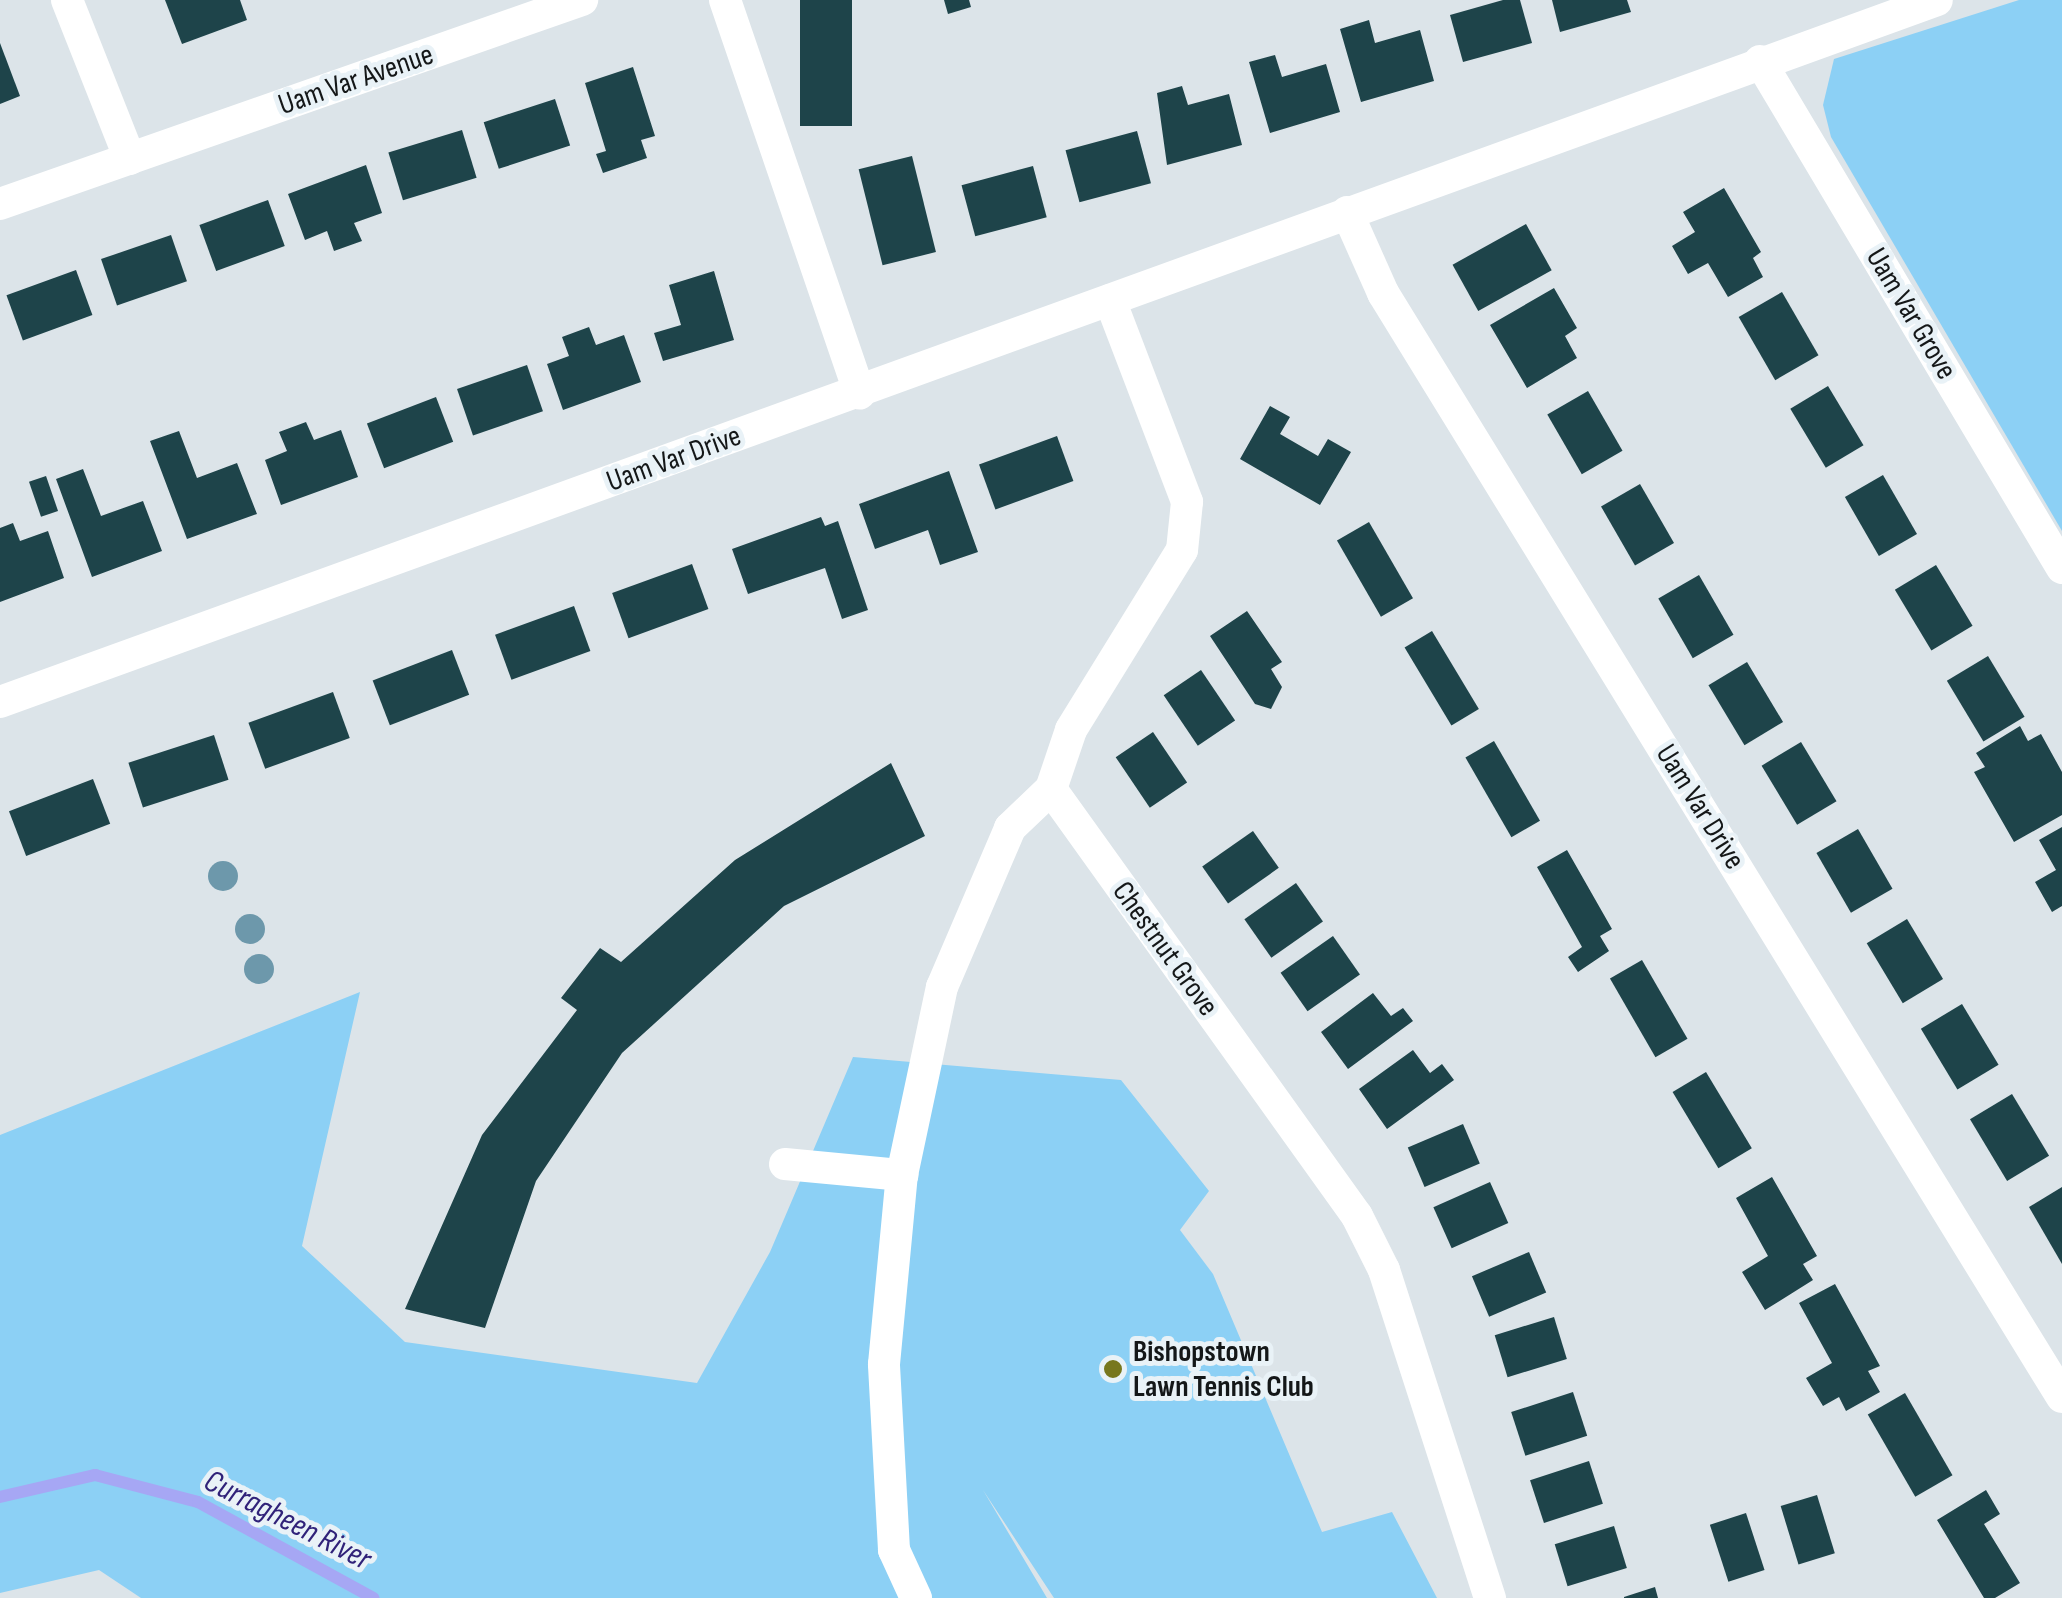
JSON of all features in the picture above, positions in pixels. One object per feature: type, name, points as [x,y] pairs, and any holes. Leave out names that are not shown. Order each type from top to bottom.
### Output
[{"type":"street","points":[[68,0],[130,159]]},
{"type":"street","name":"Uam Var Avenue","points":[[0,204],[582,0]]},
{"type":"street","points":[[725,0],[860,394]]},
{"type":"street","name":"Uam Var Drive","points":[[0,702],[860,394],[1347,212],[1937,0]]},
{"type":"street","name":"Uam Var Grove","points":[[1760,61],[2062,568]]},
{"type":"street","name":"Uam Var Drive","points":[[1347,212],[1382,293],[2062,1397]]},
{"type":"street","points":[[916,1598],[894,1550],[884,1364],[902,1175],[942,987],[1010,828],[1051,789],[1072,730],[1182,550],[1188,502],[1110,300]]},
{"type":"street","name":"Chestnut Grove","points":[[1051,789],[1357,1216],[1384,1270],[1490,1598]]},
{"type":"street","points":[[785,1164],[902,1175]]},
{"type":"shaded area","points":[[2019,0],[2062,0],[2062,531],[1831,137],[1823,105],[1834,59]]},
{"type":"shaded area","points":[[360,992],[302,1246],[405,1342],[697,1383],[770,1252],[853,1057],[1121,1080],[1209,1191],[1180,1230],[1213,1274],[1322,1532],[1392,1512],[1437,1598],[1054,1598],[983,1490],[1047,1598],[141,1598],[99,1570],[0,1593],[0,1135]]},
{"type":"building","points":[[165,0],[240,0],[247,20],[182,44]]},
{"type":"building","points":[[800,0],[852,0],[852,126],[800,126]]},
{"type":"building","points":[[944,0],[969,0],[971,7],[948,14]]},
{"type":"building","points":[[1503,0],[1520,0],[1532,43],[1463,62],[1450,15]]},
{"type":"building","points":[[1552,0],[1627,0],[1631,12],[1560,32]]},
{"type":"building","points":[[1369,20],[1375,43],[1420,30],[1434,81],[1361,102],[1340,29]]},
{"type":"building","points":[[0,43],[20,96],[0,104]]},
{"type":"building","points":[[1275,55],[1282,77],[1326,64],[1340,112],[1270,133],[1249,62]]},
{"type":"building","points":[[633,67],[655,136],[641,140],[647,158],[603,173],[596,154],[606,151],[585,83]]},
{"type":"building","points":[[1182,86],[1188,105],[1229,94],[1242,145],[1167,165],[1157,93]]},
{"type":"building","points":[[555,99],[570,146],[499,169],[484,122]]},
{"type":"building","points":[[462,130],[477,178],[403,200],[388,153]]},
{"type":"building","points":[[1137,131],[1151,183],[1079,202],[1066,150]]},
{"type":"building","points":[[912,156],[936,252],[883,265],[859,169]]},
{"type":"building","points":[[366,165],[382,213],[354,223],[362,241],[334,251],[327,231],[305,240],[288,194]]},
{"type":"building","points":[[1033,166],[1047,217],[975,236],[962,185]]},
{"type":"building","points":[[1724,188],[1761,252],[1753,258],[1763,277],[1728,297],[1708,263],[1688,274],[1672,246],[1695,232],[1683,212]]},
{"type":"building","points":[[268,200],[285,246],[216,271],[199,225]]},
{"type":"building","points":[[1526,224],[1552,270],[1478,311],[1453,265]]},
{"type":"building","points":[[171,235],[187,281],[117,305],[101,259]]},
{"type":"building","points":[[76,270],[92,315],[23,340],[6,295]]},
{"type":"building","points":[[714,271],[734,340],[663,361],[654,333],[681,325],[669,285]]},
{"type":"building","points":[[1554,288],[1577,328],[1565,336],[1577,358],[1527,388],[1490,325]]},
{"type":"building","points":[[1782,292],[1818,355],[1775,380],[1739,317]]},
{"type":"building","points":[[589,327],[596,345],[624,335],[641,382],[563,410],[547,364],[569,356],[562,337]]},
{"type":"building","points":[[527,365],[543,411],[473,435],[457,389]]},
{"type":"building","points":[[1828,386],[1864,445],[1826,468],[1790,409]]},
{"type":"building","points":[[1588,391],[1622,451],[1582,474],[1547,414]]},
{"type":"building","points":[[436,397],[453,442],[384,468],[367,424]]},
{"type":"building","points":[[1270,406],[1290,417],[1280,434],[1318,456],[1328,439],[1351,452],[1320,505],[1240,459]]},
{"type":"building","points":[[306,422],[314,440],[341,430],[358,477],[281,505],[265,460],[287,451],[279,432]]},
{"type":"building","points":[[179,431],[197,478],[237,463],[257,514],[187,539],[150,441]]},
{"type":"building","points":[[1057,436],[1073,481],[995,509],[979,464]]},
{"type":"building","points":[[83,469],[101,516],[143,501],[162,551],[92,577],[56,479]]},
{"type":"building","points":[[949,471],[978,552],[940,565],[928,530],[875,549],[859,504]]},
{"type":"building","points":[[1883,475],[1917,534],[1879,556],[1845,497]]},
{"type":"building","points":[[46,476],[58,511],[41,517],[29,482]]},
{"type":"building","points":[[1640,484],[1674,543],[1635,565],[1601,506]]},
{"type":"building","points":[[821,517],[825,526],[838,521],[868,610],[842,619],[825,568],[748,594],[732,549]]},
{"type":"building","points":[[1369,522],[1413,598],[1381,617],[1337,540]]},
{"type":"building","points":[[13,523],[20,541],[48,531],[64,578],[0,602],[0,528]]},
{"type":"building","points":[[692,564],[708,609],[629,638],[612,593]]},
{"type":"building","points":[[1936,565],[1973,626],[1931,651],[1895,590]]},
{"type":"building","points":[[1699,575],[1734,635],[1693,658],[1658,598]]},
{"type":"building","points":[[574,606],[590,651],[511,680],[495,635]]},
{"type":"building","points":[[1247,611],[1282,662],[1271,669],[1282,687],[1271,709],[1255,704],[1210,636]]},
{"type":"building","points":[[1432,631],[1479,709],[1451,725],[1405,647]]},
{"type":"building","points":[[452,650],[469,695],[390,725],[373,680]]},
{"type":"building","points":[[1988,656],[2025,717],[1983,742],[1947,681]]},
{"type":"building","points":[[1747,662],[1783,722],[1744,745],[1708,685]]},
{"type":"building","points":[[1201,670],[1235,721],[1198,746],[1164,695]]},
{"type":"building","points":[[333,692],[350,738],[265,769],[248,723]]},
{"type":"building","points":[[2020,726],[2028,741],[2041,734],[2062,772],[2062,815],[2014,842],[1974,772],[1985,767],[1976,753]]},
{"type":"building","points":[[1153,732],[1187,783],[1150,808],[1116,757]]},
{"type":"building","points":[[214,735],[229,780],[143,808],[128,763]]},
{"type":"building","points":[[1494,741],[1540,821],[1511,837],[1465,758]]},
{"type":"building","points":[[1801,742],[1837,801],[1797,825],[1762,766]]},
{"type":"building","points":[[891,763],[925,836],[784,906],[622,1053],[536,1181],[485,1328],[405,1309],[482,1135],[577,1010],[561,998],[600,948],[621,962],[735,860]]},
{"type":"building","points":[[93,779],[110,824],[26,856],[9,811]]},
{"type":"building","points":[[2062,827],[2062,906],[2052,912],[2035,882],[2056,870],[2039,840]]},
{"type":"building","points":[[1858,829],[1892,889],[1851,913],[1816,853]]},
{"type":"building","points":[[1253,831],[1279,868],[1228,903],[1202,867]]},
{"type":"building","points":[[1567,850],[1612,929],[1600,936],[1609,951],[1578,972],[1568,957],[1582,947],[1537,867]]},
{"type":"building","points":[[1296,883],[1323,922],[1271,958],[1244,919]]},
{"type":"building","points":[[1907,919],[1943,979],[1903,1003],[1867,943]]},
{"type":"building","points":[[1333,936],[1360,975],[1308,1011],[1281,973]]},
{"type":"building","points":[[1642,960],[1688,1039],[1655,1057],[1610,979]]},
{"type":"building","points":[[1373,993],[1391,1016],[1403,1008],[1413,1021],[1348,1069],[1321,1032]]},
{"type":"building","points":[[1962,1004],[1999,1065],[1957,1090],[1921,1029]]},
{"type":"building","points":[[1413,1050],[1430,1073],[1442,1064],[1454,1080],[1387,1129],[1359,1089]]},
{"type":"building","points":[[1706,1072],[1752,1148],[1718,1168],[1673,1092]]},
{"type":"building","points":[[2012,1094],[2049,1156],[2007,1181],[1970,1119]]},
{"type":"building","points":[[1463,1124],[1480,1164],[1425,1187],[1408,1147]]},
{"type":"building","points":[[1772,1177],[1817,1256],[1803,1264],[1813,1280],[1765,1310],[1742,1272],[1768,1256],[1736,1198]]},
{"type":"building","points":[[1490,1182],[1508,1223],[1452,1248],[1433,1207]]},
{"type":"building","points":[[2062,1187],[2062,1264],[2029,1207]]},
{"type":"building","points":[[1529,1252],[1546,1293],[1489,1317],[1472,1276]]},
{"type":"building","points":[[1835,1284],[1880,1366],[1868,1371],[1880,1392],[1846,1411],[1839,1397],[1823,1406],[1806,1378],[1832,1363],[1799,1303]]},
{"type":"building","points":[[1554,1317],[1567,1359],[1508,1377],[1495,1335]]},
{"type":"building","points":[[1573,1392],[1587,1436],[1525,1456],[1511,1412]]},
{"type":"building","points":[[1905,1393],[1952,1475],[1915,1497],[1868,1414]]},
{"type":"building","points":[[1589,1461],[1603,1504],[1544,1523],[1530,1480]]},
{"type":"building","points":[[1986,1490],[2000,1514],[1984,1524],[2020,1583],[1995,1598],[1984,1598],[1937,1520]]},
{"type":"building","points":[[1817,1495],[1835,1553],[1798,1564],[1781,1506]]},
{"type":"building","points":[[1746,1513],[1765,1570],[1728,1582],[1710,1525]]},
{"type":"building","points":[[1614,1526],[1627,1568],[1568,1586],[1555,1544]]},
{"type":"building","points":[[1655,1587],[1658,1598],[1624,1598],[1624,1597]]},
{"type":"waterway","name":"Curragheen River","points":[[0,1497],[95,1475],[198,1502],[373,1598]]},
{"type":"place","name":"Bishopstown Lawn Tennis Club","points":[[1113,1369]]}]
